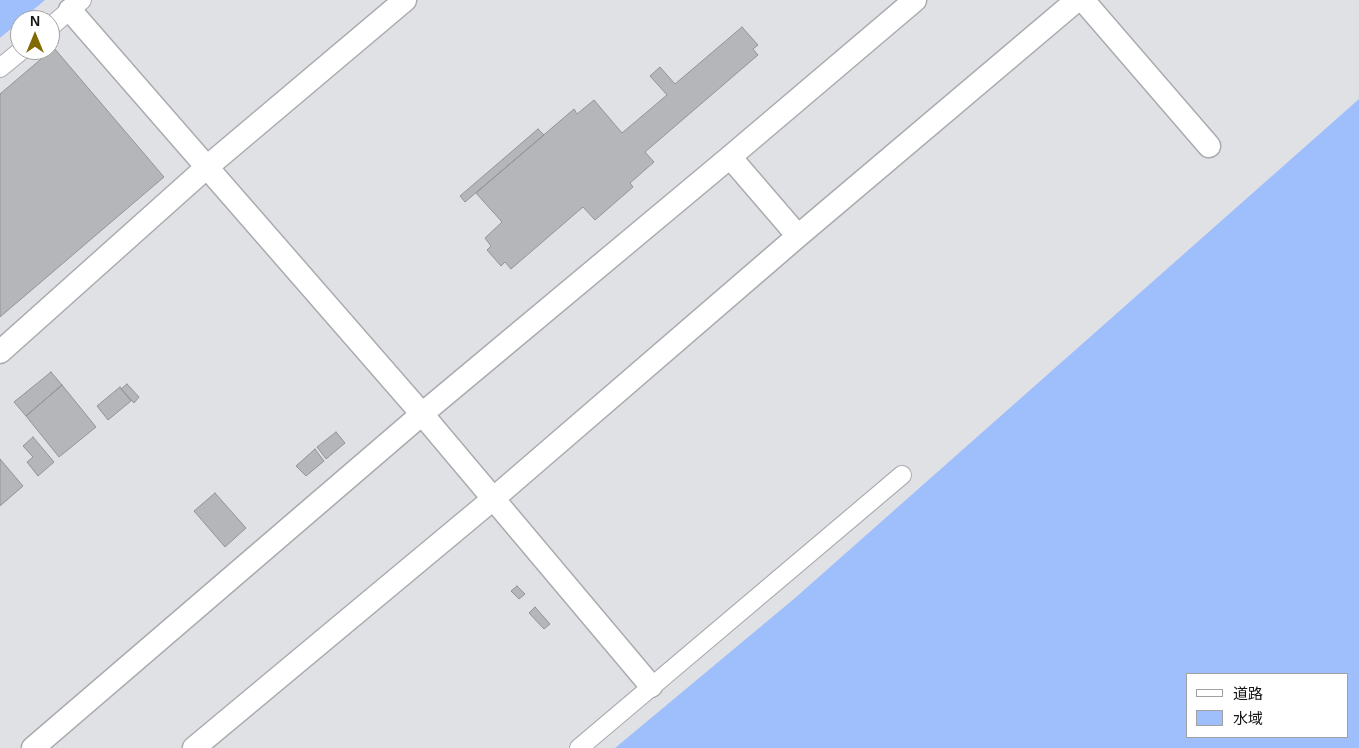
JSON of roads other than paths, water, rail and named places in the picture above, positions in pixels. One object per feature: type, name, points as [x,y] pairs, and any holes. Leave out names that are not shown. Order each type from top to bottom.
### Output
[{"type":"street","points":[[0,352],[207,167],[404,0]]},
{"type":"street","points":[[33,748],[422,414],[915,0]]},
{"type":"street","points":[[194,748],[493,498],[1077,0]]},
{"type":"street","points":[[1083,0],[1209,146]]},
{"type":"street","points":[[60,19],[76,5],[207,167],[422,414],[651,686]]},
{"type":"street","points":[[0,68],[10,60]]},
{"type":"street","points":[[730,157],[798,236]]},
{"type":"street","points":[[579,748],[817,549],[902,475]]},
{"type":"water","points":[[0,0],[45,0],[33,10],[10,10],[10,30],[0,38]]},
{"type":"water","points":[[1359,99],[1359,748],[615,748],[795,598]]}]
